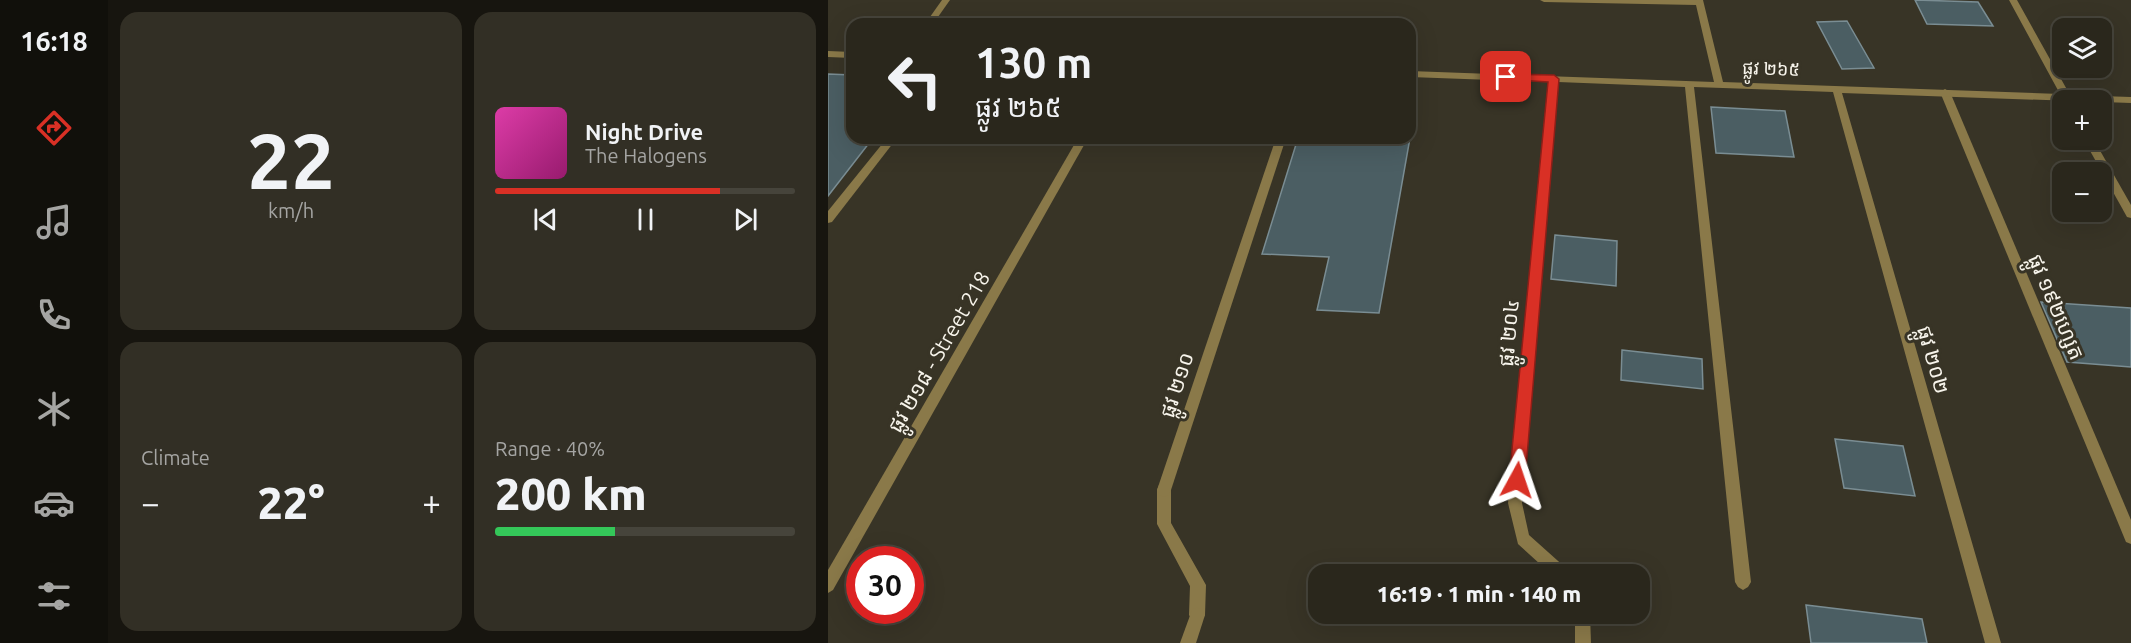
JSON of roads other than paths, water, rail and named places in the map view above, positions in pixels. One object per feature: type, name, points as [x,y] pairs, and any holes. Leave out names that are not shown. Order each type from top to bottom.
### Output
[{"type":"street","points":[[933,18],[946,0]]},
{"type":"street","points":[[1544,0],[1700,1],[1719,84]]},
{"type":"street","points":[[2013,0],[2062,90]]},
{"type":"street","points":[[828,54],[846,54]]},
{"type":"street","name":"ផ្លូវ ២៦៥","points":[[1416,74],[2052,97]]},
{"type":"street","name":"ផ្លូវ ២០៤","points":[[1551,564],[1523,539],[1515,503],[1554,79]]},
{"type":"street","points":[[1689,83],[1743,582]]},
{"type":"street","name":"ផ្លូវ ២០២","points":[[1836,88],[1993,643]]},
{"type":"street","name":"ផ្លូវ ១៩២ហ្សេត","points":[[1945,92],[2131,537]]},
{"type":"street","name":"ផ្លូវ ២៦៥","points":[[2112,99],[2131,100]]},
{"type":"street","points":[[828,219],[887,144]]},
{"type":"street","name":"ផ្លូវ ២១៨ - Street 218","points":[[828,585],[1080,144]]},
{"type":"street","name":"ផ្លូវ ២១០","points":[[1188,643],[1197,615],[1198,585],[1164,524],[1164,490],[1279,144]]},
{"type":"street","points":[[2095,150],[2131,214]]},
{"type":"street","points":[[1583,624],[1583,643]]}]
